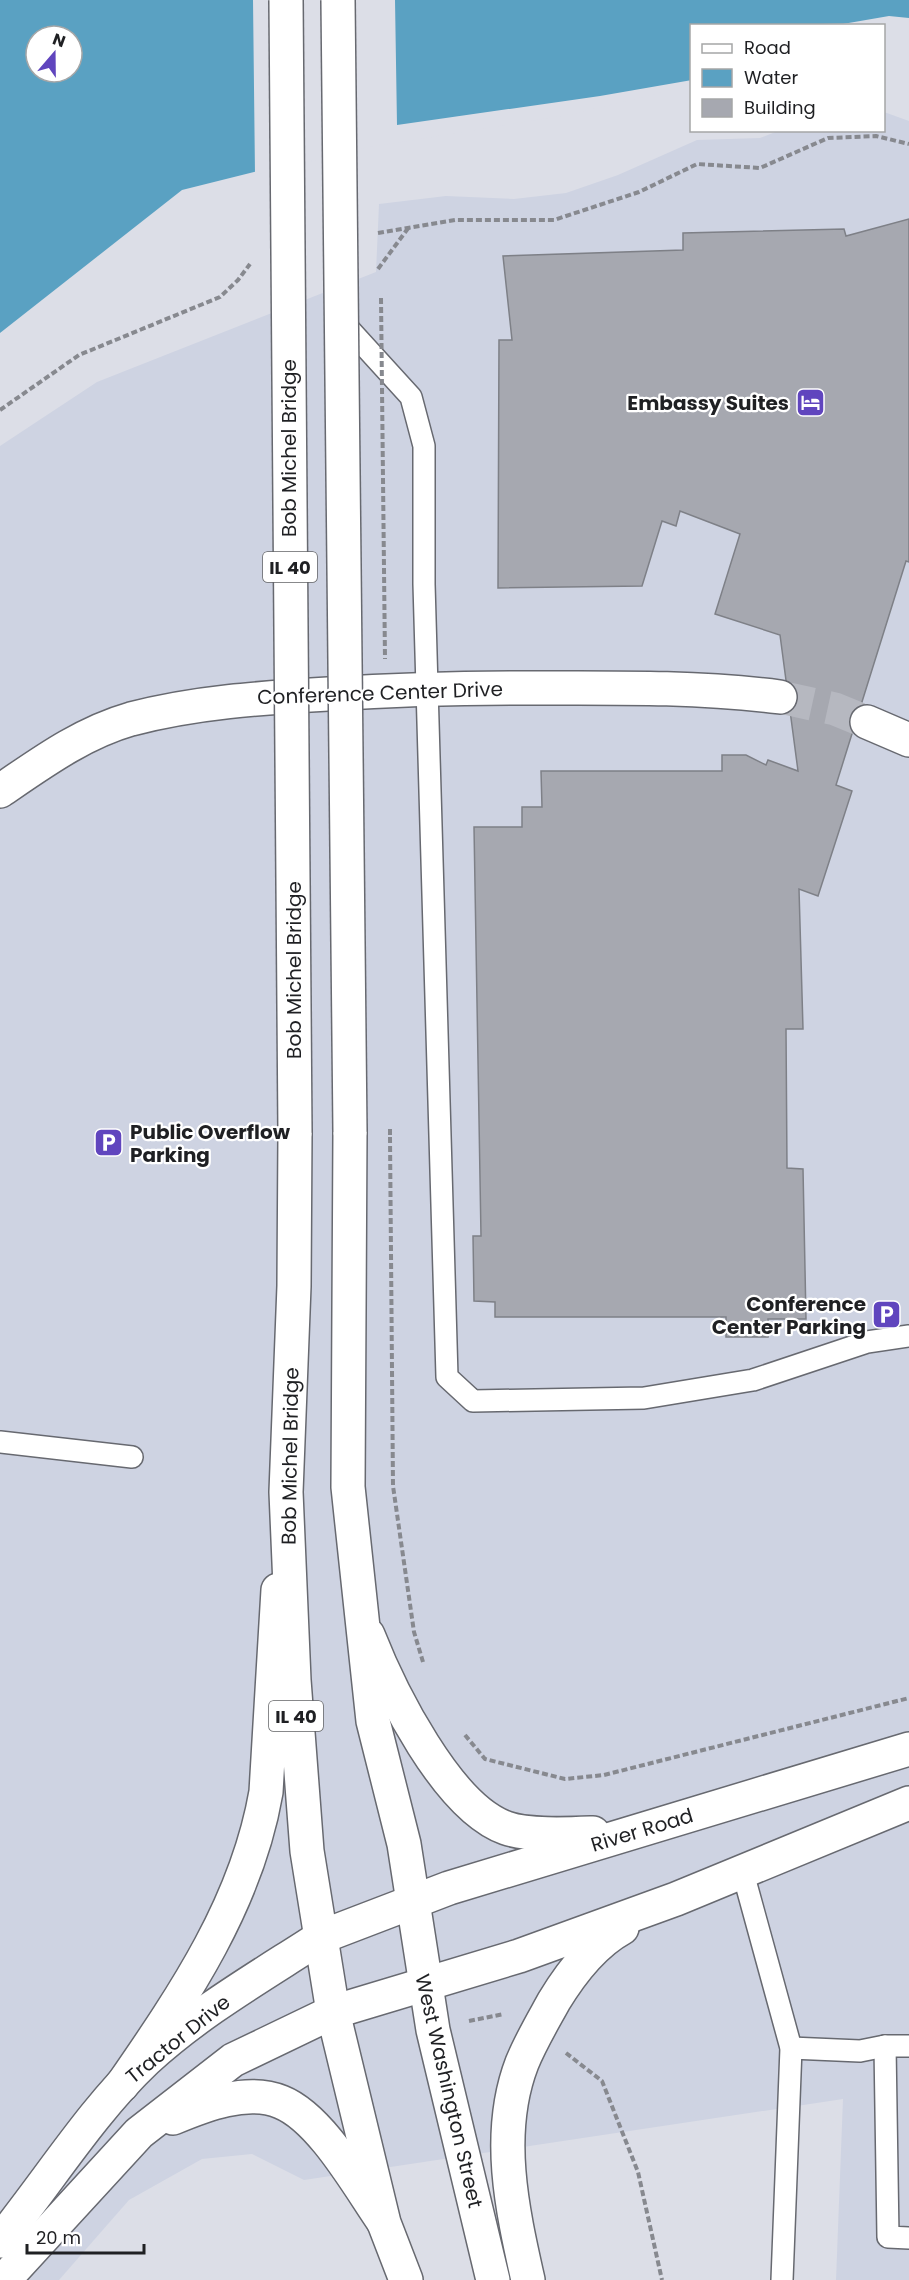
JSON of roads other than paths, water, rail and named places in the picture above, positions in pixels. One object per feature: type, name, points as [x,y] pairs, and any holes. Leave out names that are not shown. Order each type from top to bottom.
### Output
[{"type":"main road","name":"Bob Michel Bridge","points":[[286,0],[295,1133],[294,1286],[286,1492],[293,1669],[301,1777],[307,1851],[321,1937]]},
{"type":"main road","name":"IL 40","points":[[338,0],[350,1132],[348,1487],[373,1721],[404,1844],[412,1901]]},
{"type":"main road","name":"Conference Center Drive","points":[[0,791],[59,751],[130,720],[232,699],[427,688],[716,689],[780,697]]},
{"type":"main road","points":[[867,722],[909,740]]},
{"type":"main road","points":[[122,2085],[205,1959],[247,1869],[261,1824],[266,1792],[286,1492]]},
{"type":"main road","points":[[362,1619],[388,1684],[424,1745],[473,1807],[507,1828],[560,1835],[644,1827],[689,1816]]},
{"type":"main road","name":"River Road","points":[[375,1915],[412,1901],[909,1749]]},
{"type":"main road","points":[[411,1990],[519,1956],[676,1899],[909,1803]]},
{"type":"main road","points":[[528,2280],[516,2228],[507,2146],[515,2088],[522,2063],[563,1986],[595,1947],[614,1933],[676,1899]]},
{"type":"main road","name":"West Washington Street","points":[[412,1901],[411,1990],[457,2139],[493,2280]]},
{"type":"main road","name":"Tractor Drive","points":[[2,2280],[9,2238],[122,2085],[147,2060],[203,2013],[321,1937],[375,1915]]},
{"type":"main road","name":"IL 40","points":[[321,1937],[333,2012],[384,2223],[406,2280]]},
{"type":"main road","name":"Tractor Drive","points":[[9,2238],[233,2060],[333,2012],[411,1990]]},
{"type":"main road","points":[[139,2133],[205,2105],[250,2097],[281,2102],[315,2125],[384,2223]]},
{"type":"lane","points":[[339,318],[411,396],[424,446],[427,688],[447,1377],[473,1401],[644,1398],[753,1380],[867,1342],[909,1336]]},
{"type":"lane","points":[[0,1442],[132,1457]]},
{"type":"lane","points":[[743,1872],[791,2048],[782,2280]]},
{"type":"lane","points":[[791,2048],[860,2051],[885,2046],[909,2046]]},
{"type":"lane","points":[[885,2046],[888,2237],[909,2238]]},
{"type":"water","points":[[0,0],[909,0],[909,28],[881,23],[690,24],[690,82],[363,145],[182,190],[0,333]]},
{"type":"tunnel","points":[[780,697],[835,709],[867,722]]},
{"type":"place","name":"Embassy Suites","points":[[810,403]]},
{"type":"place","name":"Public Overflow Parking","points":[[109,1143]]},
{"type":"place","name":"Conference Center Parking","points":[[887,1315]]}]
